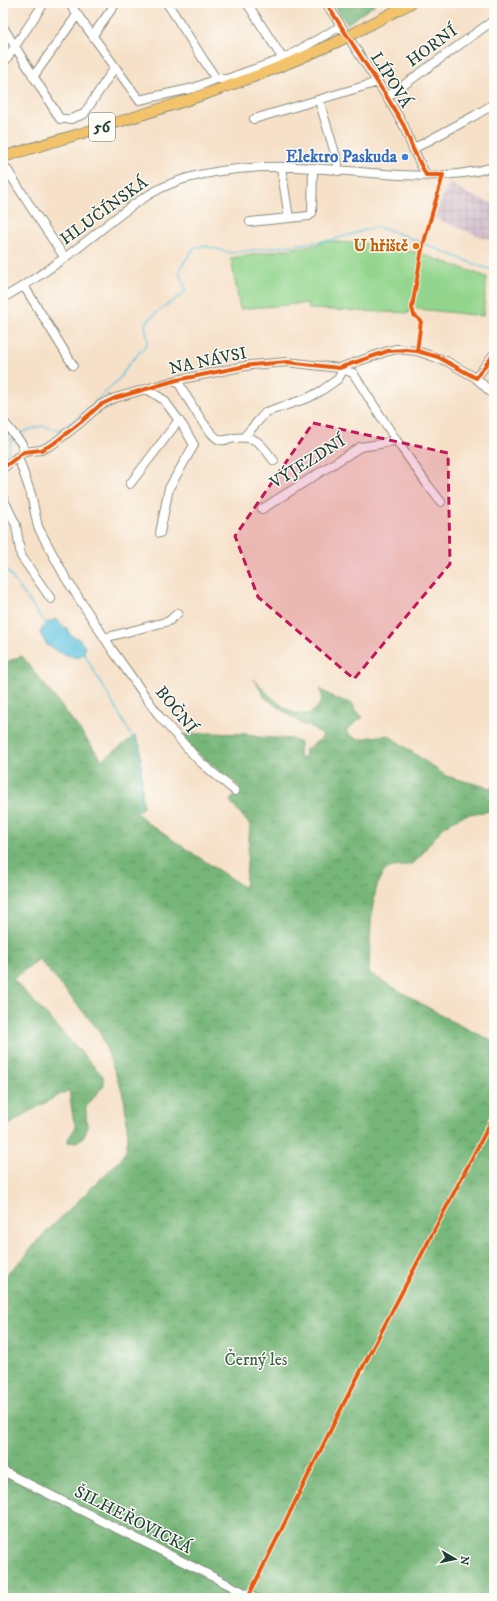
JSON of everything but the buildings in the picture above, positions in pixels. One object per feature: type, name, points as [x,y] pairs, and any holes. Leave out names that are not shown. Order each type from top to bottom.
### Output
[{"type":"main road","name":"56","points":[[3,157],[201,96],[255,77],[341,40],[411,3]]},
{"type":"street","points":[[3,64],[44,3]]},
{"type":"street","points":[[69,3],[139,100],[194,88],[216,79],[227,79],[283,58],[341,26]]},
{"type":"street","points":[[93,35],[116,3]]},
{"type":"street","points":[[167,3],[216,79]]},
{"type":"street","points":[[247,3],[283,58]]},
{"type":"street","name":"LÍPOVÁ","points":[[326,3],[378,82],[404,126],[413,149],[426,175]]},
{"type":"street","points":[[33,77],[77,15]]},
{"type":"street","name":"HORNÍ","points":[[387,97],[494,20]]},
{"type":"street","points":[[3,27],[60,120],[71,119],[84,114],[115,67]]},
{"type":"street","points":[[254,119],[378,82]]},
{"type":"street","points":[[319,100],[338,163],[337,171]]},
{"type":"street","points":[[413,149],[494,104]]},
{"type":"street","points":[[3,167],[6,168],[65,258]]},
{"type":"street","points":[[282,167],[289,218]]},
{"type":"street","name":"HLUČÍNSKÁ","points":[[3,298],[24,286],[65,258],[136,203],[176,182],[221,171],[282,167],[426,175],[452,174],[494,167]]},
{"type":"street","points":[[250,222],[311,215],[313,169]]},
{"type":"street","points":[[24,286],[73,365]]},
{"type":"street","name":"NA NÁVSI","points":[[3,468],[21,455],[41,450],[53,444],[100,405],[115,398],[177,380],[251,365],[297,363],[341,369],[388,351],[417,351],[438,357],[476,378],[494,395]]},
{"type":"street","points":[[476,378],[494,354]]},
{"type":"street","points":[[244,437],[266,412],[308,398],[315,394],[338,378],[341,369],[353,373],[426,484],[441,502]]},
{"type":"street","points":[[177,380],[196,411],[215,437],[221,440],[244,437],[253,438],[274,461]]},
{"type":"street","points":[[146,389],[164,400],[179,420],[194,445],[169,488],[160,533]]},
{"type":"street","points":[[130,484],[179,420]]},
{"type":"street","name":"BOČNÍ","points":[[3,421],[22,444],[21,455],[38,527],[65,576],[104,638],[160,717],[199,761],[235,791]]},
{"type":"street","name":"VÝJEZDNÍ","points":[[262,509],[360,447],[396,440]]},
{"type":"street","points":[[3,498],[16,525],[21,556],[51,599]]},
{"type":"street","points":[[104,638],[171,624],[178,613]]},
{"type":"street","name":"ŠILHEŘOVICKÁ","points":[[3,1471],[252,1597]]},
{"type":"highlighted area","points":[[313,423],[448,453],[450,564],[354,679],[258,597],[235,536]]},
{"type":"shaded area","points":[[449,182],[467,194],[494,204],[494,242],[434,218]]},
{"type":"green space","points":[[333,3],[377,3],[347,24]]},
{"type":"green space","points":[[321,241],[400,246],[400,250],[419,253],[487,277],[483,316],[410,308],[409,313],[308,309],[308,303],[240,309],[231,258],[320,244]]},
{"type":"green space","name":"Černý les","points":[[22,656],[102,760],[135,736],[140,746],[143,807],[137,813],[149,824],[245,888],[250,825],[230,801],[240,787],[175,735],[180,733],[185,735],[208,733],[246,734],[258,737],[292,739],[300,743],[299,757],[302,759],[306,755],[305,750],[321,739],[323,735],[308,725],[302,724],[265,698],[254,679],[282,706],[300,714],[308,714],[316,709],[320,704],[320,689],[338,700],[349,702],[354,705],[354,710],[363,717],[346,730],[349,735],[357,739],[388,735],[446,776],[494,789],[494,811],[474,813],[458,818],[444,827],[420,857],[414,862],[405,866],[392,867],[385,871],[376,890],[373,904],[370,935],[369,973],[453,1022],[494,1042],[494,1598],[3,1598],[3,1310],[6,1298],[3,1278],[23,1259],[37,1241],[120,1160],[126,1150],[128,1137],[125,1104],[122,1091],[100,1032],[39,959],[13,979],[103,1076],[104,1085],[86,1107],[86,1132],[77,1142],[68,1142],[68,1139],[76,1127],[73,1118],[69,1090],[30,1111],[3,1129],[3,663]]},
{"type":"water","points":[[56,619],[62,626],[67,628],[70,635],[79,639],[85,647],[84,653],[77,658],[59,652],[47,645],[40,633],[45,624]]},
{"type":"waterway","points":[[18,434],[43,426],[59,430],[65,427],[85,412],[120,378],[129,364],[148,343],[145,324],[157,312],[184,293],[185,287],[179,273],[183,264],[195,247],[206,246],[231,253],[332,240],[375,227],[390,230],[482,267],[494,270]]},
{"type":"waterway","points":[[3,461],[7,456],[12,437]]},
{"type":"waterway","points":[[3,565],[46,624]]},
{"type":"waterway","points":[[82,652],[139,749],[139,807]]},
{"type":"cycle path","points":[[326,3],[404,126],[413,149],[426,175],[443,175],[422,249],[412,308],[414,315],[421,321],[417,351]]},
{"type":"cycle path","points":[[3,468],[24,452],[41,450],[53,444],[100,405],[115,398],[177,380],[251,365],[287,362],[339,368],[388,351],[405,350],[417,351],[438,357],[476,378],[494,354]]},
{"type":"cycle path","points":[[249,1595],[344,1403],[494,1116]]},
{"type":"place","name":"Elektro Paskuda","points":[[405,157]]},
{"type":"place","name":"U hřiště","points":[[416,246]]}]
